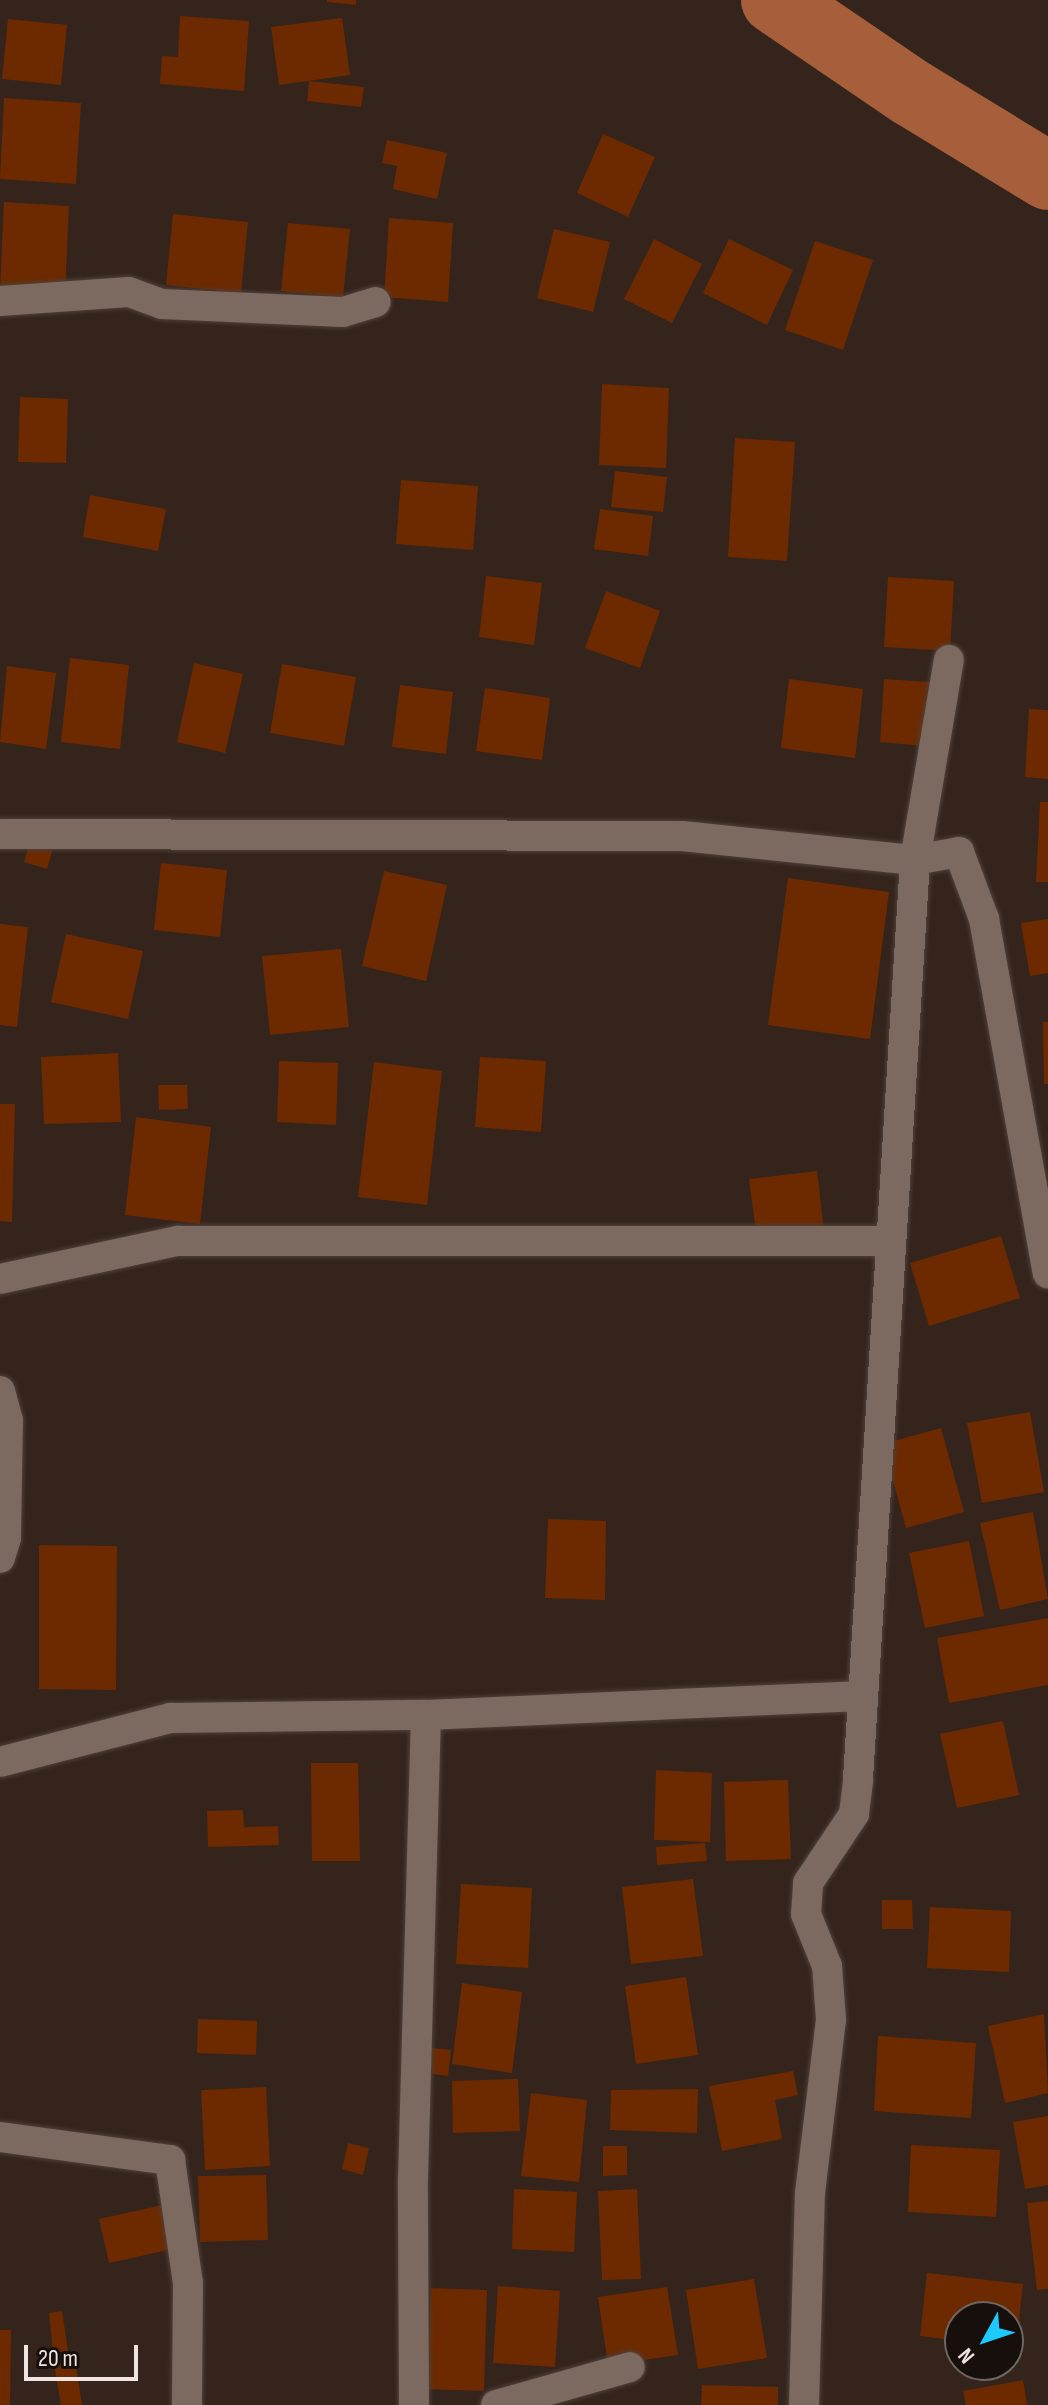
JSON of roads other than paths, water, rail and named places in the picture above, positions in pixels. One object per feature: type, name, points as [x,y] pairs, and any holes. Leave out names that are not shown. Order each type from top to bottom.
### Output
[{"type":"street","points":[[0,301],[129,292],[162,304],[343,312],[375,302]]},
{"type":"street","points":[[804,2405],[810,2193],[831,2020],[827,1966],[806,1914],[808,1883],[854,1814],[887,1241],[915,860],[949,660]]},
{"type":"street","points":[[0,834],[682,836],[915,860],[959,852],[984,919],[1048,1273]]},
{"type":"street","points":[[0,1279],[178,1241],[887,1241]]},
{"type":"street","points":[[0,1391],[8,1420],[6,1538],[0,1558]]},
{"type":"street","points":[[0,1762],[170,1718],[426,1715],[863,1696]]},
{"type":"street","points":[[414,2405],[413,2179],[426,1715]]},
{"type":"street","points":[[0,2137],[170,2160],[188,2283],[187,2405]]},
{"type":"street","points":[[496,2405],[630,2367]]},
{"type":"waterway","points":[[775,0],[912,93],[1048,176]]}]
